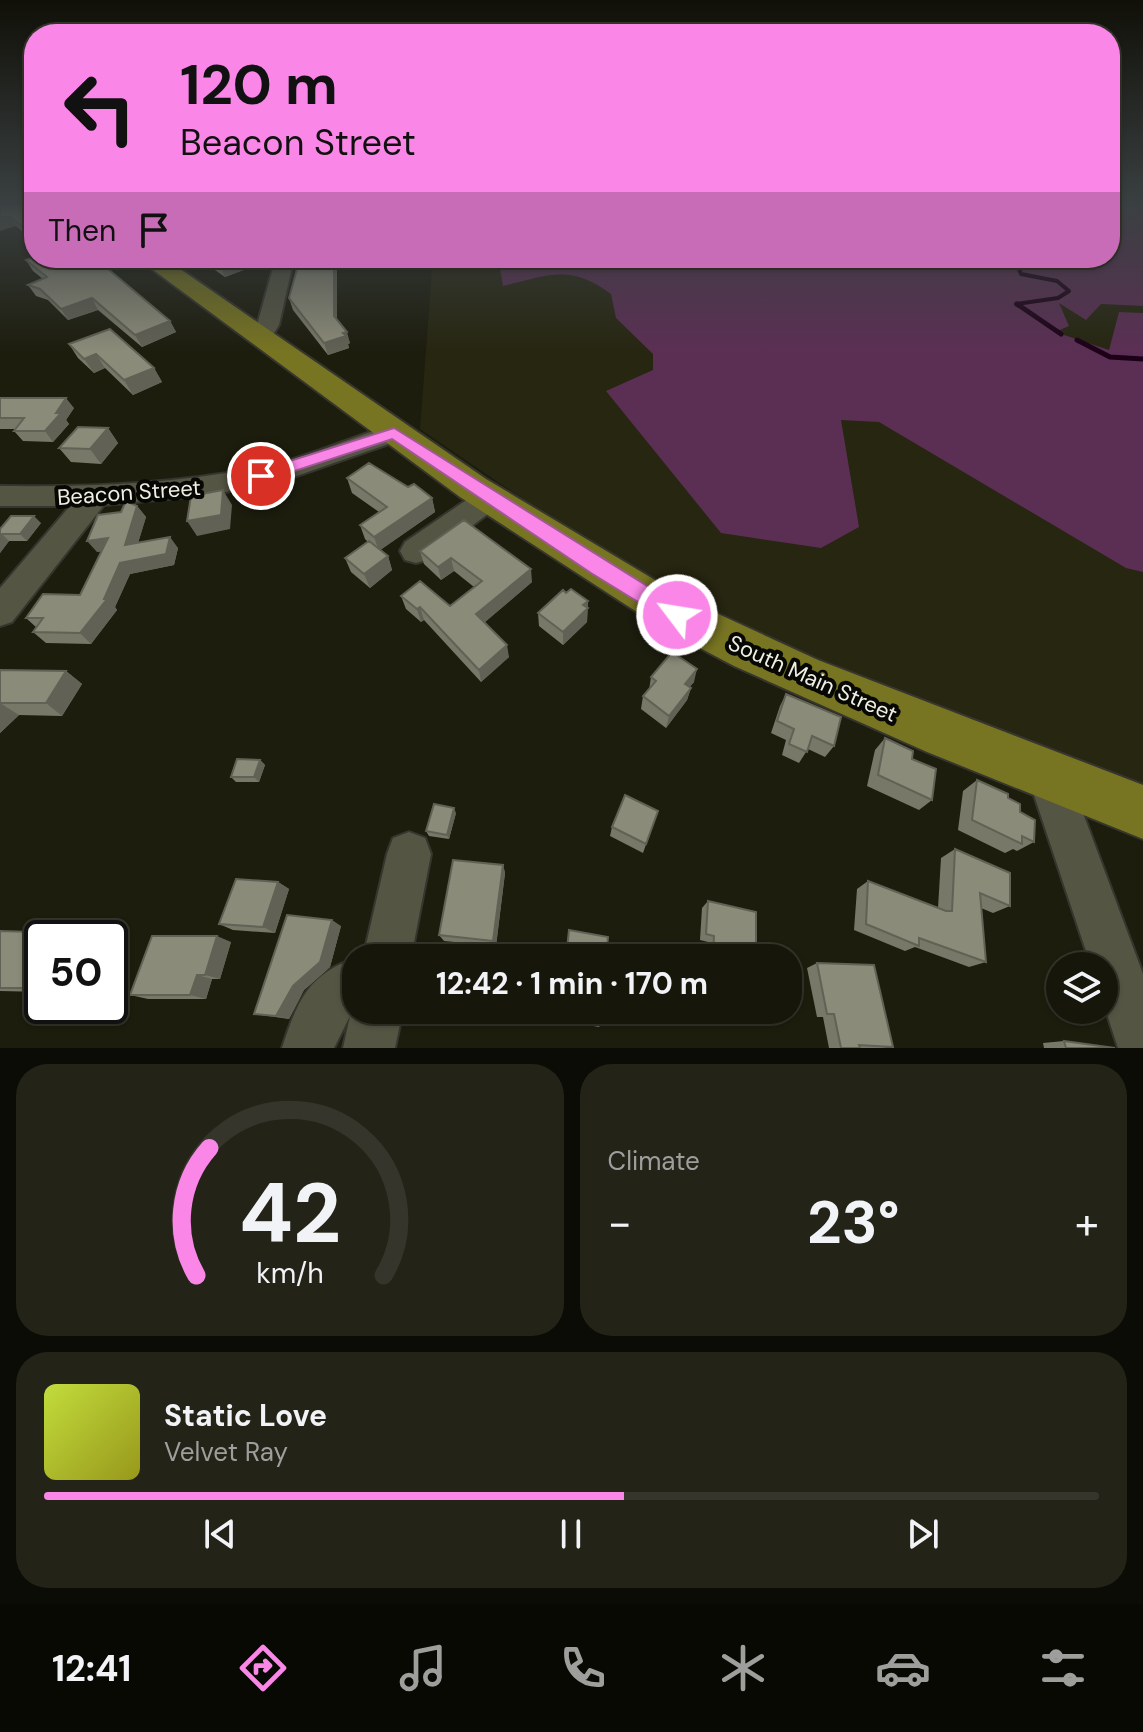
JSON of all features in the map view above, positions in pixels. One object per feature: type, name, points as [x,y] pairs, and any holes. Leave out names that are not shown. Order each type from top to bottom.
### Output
[{"type":"main road","name":"South Main Street","points":[[163,268],[394,433],[598,568],[716,635],[768,661],[1050,780],[1143,812]]},
{"type":"street","points":[[261,336],[268,325],[282,268]]},
{"type":"street","name":"Beacon Street","points":[[0,496],[157,494],[257,477],[394,433]]},
{"type":"street","points":[[0,612],[95,497]]},
{"type":"street","points":[[416,551],[491,497]]},
{"type":"street","points":[[1050,780],[1143,1044]]},
{"type":"street","points":[[390,944],[409,854]]},
{"type":"street","points":[[308,1048],[327,1005],[342,988]]},
{"type":"street","points":[[369,1048],[374,1024]]},
{"type":"shaded area","points":[[1120,254],[1143,254],[1143,798],[1121,792],[657,590],[420,429],[432,268],[1120,268]]},
{"type":"shaded area","points":[[1120,254],[1143,254],[1143,306],[1101,304],[1086,320],[1059,303],[1069,326],[1055,332],[1109,350],[1119,312],[1143,313],[1143,572],[1126,568],[879,422],[841,420],[859,527],[821,548],[721,533],[606,391],[653,370],[653,354],[616,318],[611,294],[571,275],[547,276],[503,286],[500,268],[1120,268]]},
{"type":"building","points":[[36,268],[107,268],[170,321],[135,335],[92,298],[61,309],[40,289],[28,285],[47,277]]},
{"type":"building","points":[[297,268],[334,268],[334,316],[347,332],[343,333],[346,336],[324,343],[289,298]]},
{"type":"building","points":[[110,329],[154,368],[124,380],[96,354],[84,359],[69,344]]},
{"type":"building","points":[[0,398],[66,398],[56,413],[61,413],[45,431],[14,431],[24,418],[0,418]]},
{"type":"building","points":[[78,427],[108,428],[90,449],[59,448]]},
{"type":"building","points":[[369,463],[408,487],[414,484],[432,498],[374,537],[360,525],[387,507],[347,478]]},
{"type":"building","points":[[223,490],[221,515],[187,521],[191,496]]},
{"type":"building","points":[[126,501],[137,506],[125,545],[170,537],[166,554],[120,563],[104,599],[107,599],[80,633],[33,632],[43,618],[26,618],[43,594],[80,595],[108,538],[87,541],[98,515],[121,512]]},
{"type":"building","points":[[11,516],[34,516],[20,534],[2,534],[0,537],[0,529]]},
{"type":"building","points":[[464,520],[531,569],[476,614],[507,645],[479,670],[420,607],[417,609],[401,596],[420,581],[450,606],[482,581],[451,558],[438,567],[420,551]]},
{"type":"building","points":[[369,541],[388,556],[364,574],[345,558]]},
{"type":"building","points":[[571,589],[588,601],[583,605],[588,608],[563,632],[538,613],[563,590],[566,593]]},
{"type":"building","points":[[672,652],[697,669],[685,684],[691,688],[669,716],[643,696],[656,681],[651,677]]},
{"type":"building","points":[[0,670],[66,671],[46,703],[0,703]]},
{"type":"building","points":[[786,694],[841,717],[834,746],[812,736],[807,752],[789,744],[794,729],[777,721]]},
{"type":"building","points":[[885,738],[913,751],[912,759],[936,769],[932,800],[878,775]]},
{"type":"building","points":[[237,759],[260,760],[254,777],[231,777]]},
{"type":"building","points":[[977,780],[1008,794],[1008,798],[1020,804],[1020,812],[1035,820],[1034,842],[1022,836],[1022,844],[972,820]]},
{"type":"building","points":[[625,795],[658,811],[646,844],[612,827]]},
{"type":"building","points":[[434,804],[454,808],[447,835],[426,831]]},
{"type":"building","points":[[955,849],[1010,873],[1010,906],[980,893],[986,962],[919,938],[919,946],[866,924],[868,881],[952,911]]},
{"type":"building","points":[[453,860],[503,865],[493,941],[439,935]]},
{"type":"building","points":[[236,879],[278,882],[263,927],[219,924]]},
{"type":"building","points":[[708,901],[756,912],[756,944],[714,944],[714,936],[706,934]]},
{"type":"building","points":[[287,915],[332,920],[320,962],[293,986],[276,1016],[254,1014]]},
{"type":"building","points":[[569,930],[608,937],[607,944],[568,944]]},
{"type":"building","points":[[0,931],[24,932],[24,988],[0,988]]},
{"type":"building","points":[[152,936],[217,936],[205,975],[197,975],[190,995],[130,995]]},
{"type":"building","points":[[817,963],[874,965],[893,1047],[859,1045],[860,1048],[841,1048],[834,1014],[827,1014]]},
{"type":"building","points":[[1064,1041],[1115,1048],[1066,1048]]},
{"type":"waterway","points":[[1018,268],[1021,274],[1057,281],[1069,291],[1058,298],[1016,304],[1019,306]]},
{"type":"waterway","points":[[1017,304],[1061,334]]},
{"type":"waterway","points":[[1077,340],[1110,357],[1143,359]]},
{"type":"route","points":[[261,476],[394,433],[598,568],[677,615]]}]
